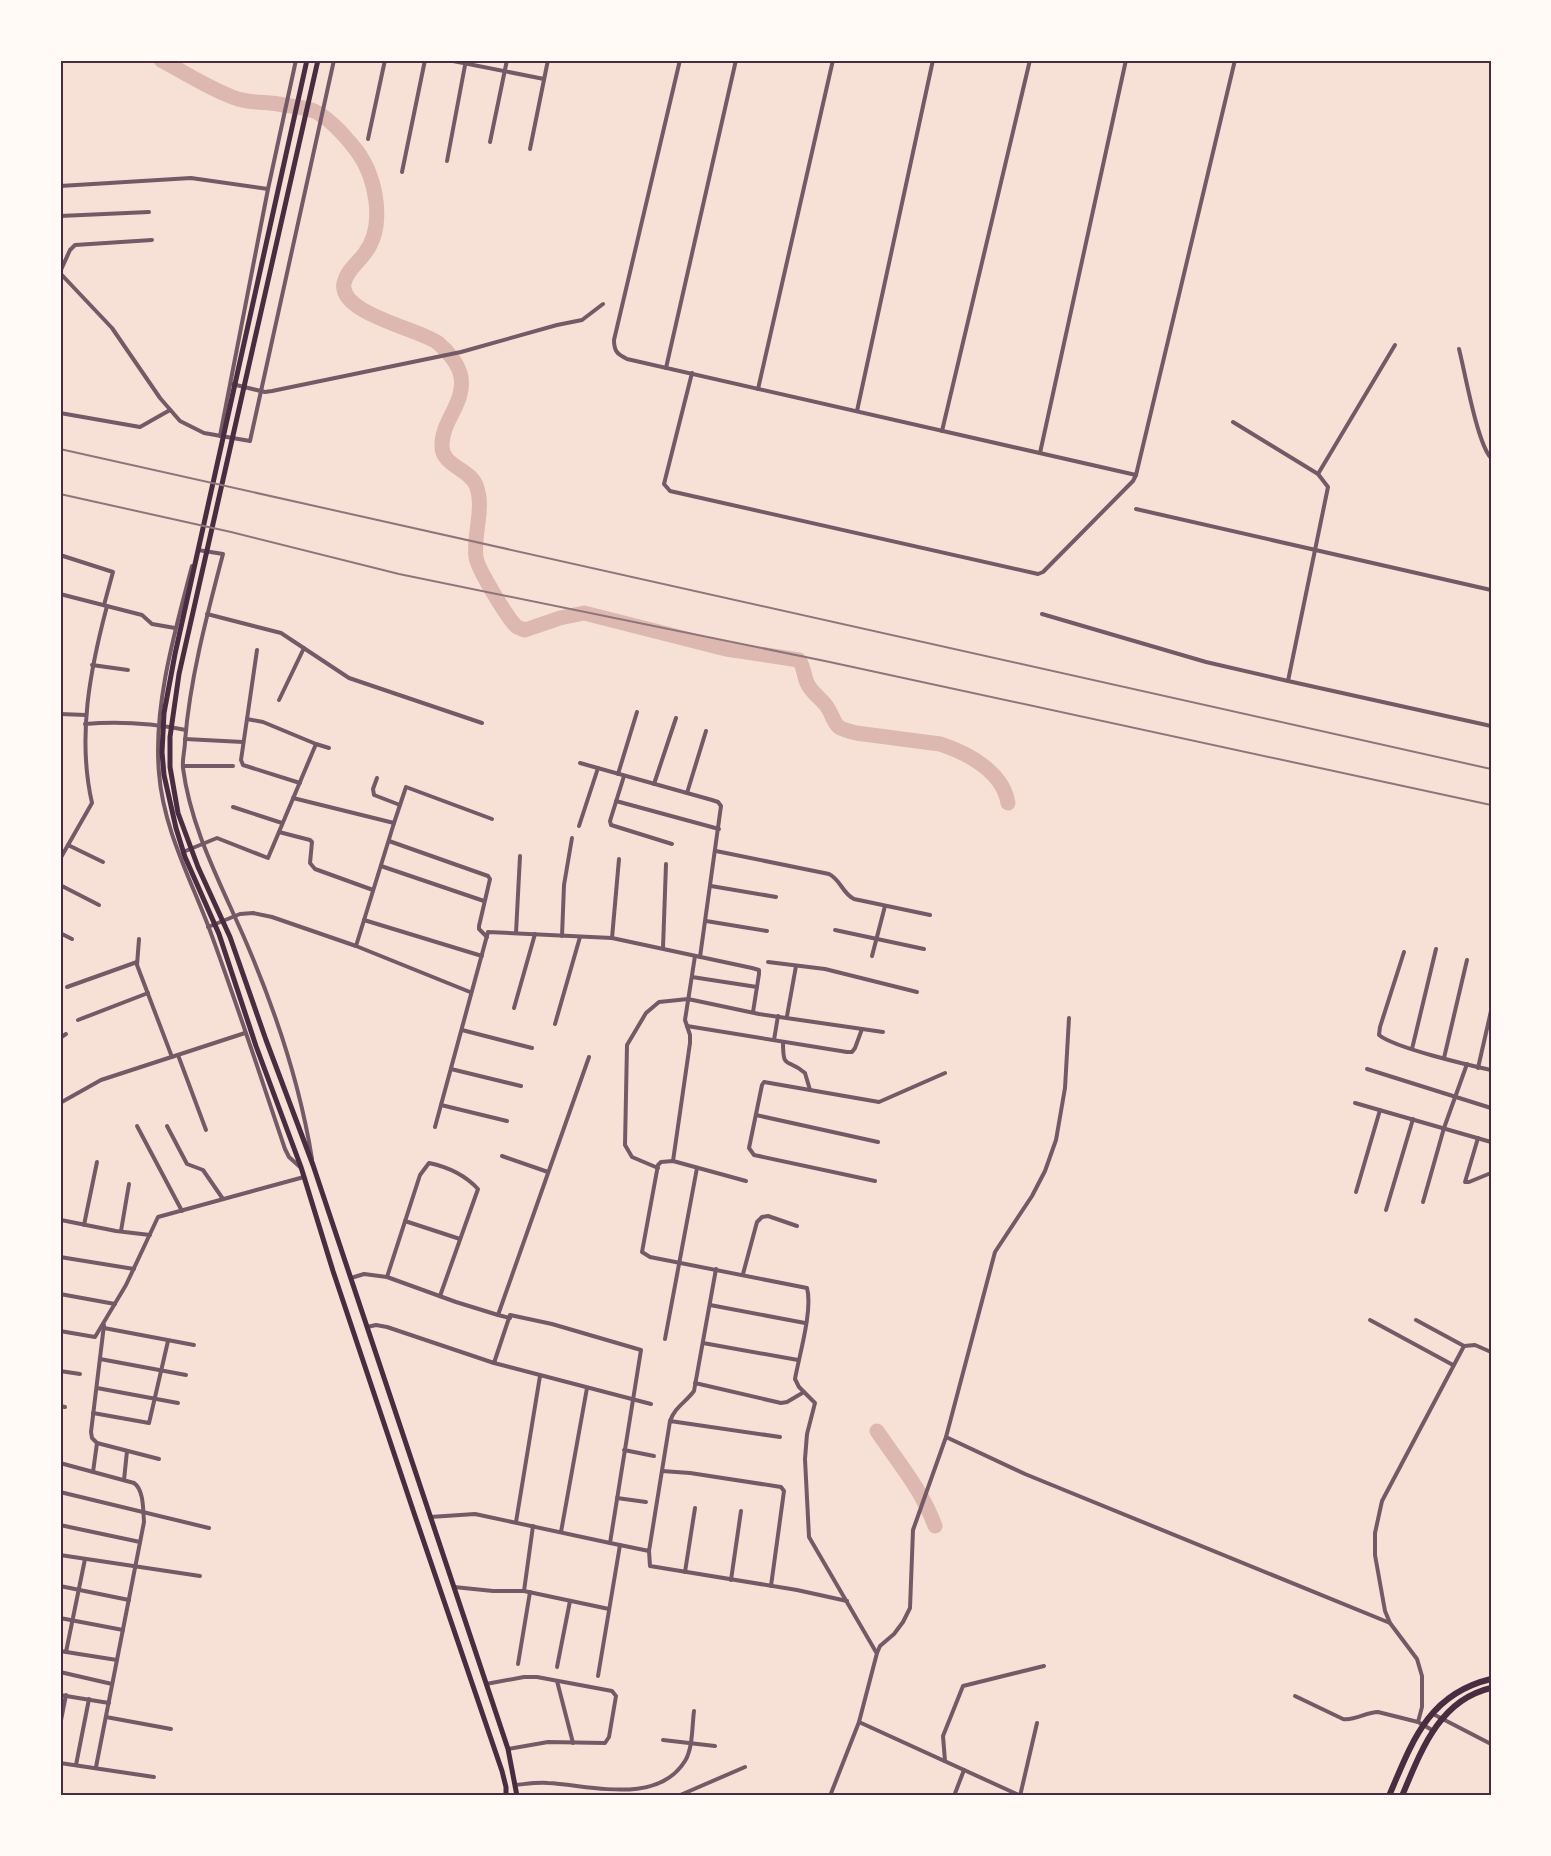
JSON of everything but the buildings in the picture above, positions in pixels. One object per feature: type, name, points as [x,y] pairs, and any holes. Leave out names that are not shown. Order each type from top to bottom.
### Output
[{"type":"main road","points":[[307,60],[175,654],[164,713],[162,752],[167,792],[179,837],[219,934],[256,1046],[301,1167],[347,1314],[502,1771],[506,1796]]},
{"type":"main road","points":[[318,60],[179,674],[170,737],[170,767],[178,813],[185,836],[230,937],[314,1168],[508,1749],[517,1796]]},
{"type":"main road","points":[[284,1123],[296,1119]]},
{"type":"main road","points":[[303,1176],[314,1168]]},
{"type":"main road","points":[[347,1314],[361,1310]]},
{"type":"main road","points":[[388,1436],[402,1432]]},
{"type":"main road","points":[[416,1519],[430,1515]]},
{"type":"main road","points":[[1389,1796],[1421,1724],[1438,1705],[1465,1687],[1491,1679]]},
{"type":"main road","points":[[1402,1796],[1420,1754],[1442,1718],[1469,1696],[1491,1688]]},
{"type":"street","points":[[220,436],[232,384],[268,189],[296,60]]},
{"type":"street","points":[[152,240],[75,245],[70,250],[60,272],[112,328],[160,398],[180,421],[204,433],[250,441],[334,60]]},
{"type":"street","points":[[368,140],[385,60]]},
{"type":"street","points":[[402,172],[425,60]]},
{"type":"street","points":[[448,60],[544,80]]},
{"type":"street","points":[[490,142],[507,60]]},
{"type":"street","points":[[530,149],[548,60]]},
{"type":"street","points":[[680,60],[614,340],[614,349],[621,356],[1136,475]]},
{"type":"street","points":[[666,368],[736,60]]},
{"type":"street","points":[[758,388],[833,60]]},
{"type":"street","points":[[857,411],[933,60]]},
{"type":"street","points":[[942,431],[1030,60]]},
{"type":"street","points":[[1040,453],[1126,60]]},
{"type":"street","points":[[692,373],[664,484],[670,491],[1038,574],[1043,572],[1133,481],[1136,475],[1235,60]]},
{"type":"street","points":[[447,162],[466,62]]},
{"type":"street","points":[[60,186],[191,178],[268,189]]},
{"type":"street","points":[[60,216],[149,212]]},
{"type":"street","points":[[232,384],[261,391],[272,391],[461,352],[556,325],[582,320],[603,304]]},
{"type":"street","points":[[1318,474],[1395,345]]},
{"type":"street","points":[[1459,349],[1481,439],[1491,458]]},
{"type":"street","points":[[60,413],[140,427],[170,410]]},
{"type":"street","points":[[1233,422],[1318,474],[1328,486],[1288,681]]},
{"type":"street","points":[[1136,509],[1491,590]]},
{"type":"street","points":[[301,1167],[289,1157],[285,1149],[246,1033],[180,854],[165,808],[159,773],[158,724],[176,628],[196,549],[223,554],[192,682],[183,766],[191,806],[204,844],[256,966],[297,1083],[314,1168]]},
{"type":"street","points":[[60,555],[113,572],[92,665],[85,724],[88,787],[92,803],[60,859]]},
{"type":"street","points":[[60,594],[142,615],[152,624],[176,628]]},
{"type":"street","points":[[207,614],[274,630],[350,678],[482,723]]},
{"type":"street","points":[[1042,614],[1206,662],[1491,726]]},
{"type":"street","points":[[279,700],[304,648]]},
{"type":"street","points":[[257,650],[241,760],[246,767],[300,783]]},
{"type":"street","points":[[92,665],[128,670]]},
{"type":"street","points":[[637,712],[610,821],[611,825],[672,844]]},
{"type":"street","points":[[60,714],[86,715]]},
{"type":"street","points":[[654,784],[676,718]]},
{"type":"street","points":[[247,719],[262,722],[329,748]]},
{"type":"street","points":[[85,724],[121,721],[158,724],[186,730]]},
{"type":"street","points":[[687,793],[706,731]]},
{"type":"street","points":[[185,739],[243,742]]},
{"type":"street","points":[[180,854],[217,838],[268,858],[316,744]]},
{"type":"street","points":[[580,763],[718,802],[721,806],[722,813],[706,921],[692,977],[685,1020],[690,1043],[673,1161]]},
{"type":"street","points":[[183,766],[233,766]]},
{"type":"street","points":[[579,826],[598,768]]},
{"type":"street","points":[[377,778],[373,789],[374,795],[400,805]]},
{"type":"street","points":[[356,946],[406,787],[492,819]]},
{"type":"street","points":[[293,798],[394,823]]},
{"type":"street","points":[[616,801],[719,830]]},
{"type":"street","points":[[233,807],[282,823]]},
{"type":"street","points":[[279,832],[310,840],[310,863],[315,869],[373,890]]},
{"type":"street","points":[[562,936],[564,885],[572,838]]},
{"type":"street","points":[[388,841],[488,876],[490,879],[479,926],[479,929],[487,936]]},
{"type":"street","points":[[68,844],[103,862]]},
{"type":"street","points":[[716,851],[829,874],[836,878],[845,892],[854,899],[930,915]]},
{"type":"street","points":[[516,933],[520,856]]},
{"type":"street","points":[[612,938],[620,859]]},
{"type":"street","points":[[663,948],[666,864]]},
{"type":"street","points":[[381,866],[484,901]]},
{"type":"street","points":[[60,885],[99,905]]},
{"type":"street","points":[[711,886],[776,897]]},
{"type":"street","points":[[872,956],[885,906]]},
{"type":"street","points":[[208,927],[235,915],[254,913],[272,916],[356,946],[470,992]]},
{"type":"street","points":[[364,920],[482,956]]},
{"type":"street","points":[[706,921],[767,931]]},
{"type":"street","points":[[835,930],[924,949]]},
{"type":"street","points":[[435,1127],[488,932],[612,938],[756,969],[759,974],[753,1012]]},
{"type":"street","points":[[60,933],[72,939]]},
{"type":"street","points":[[514,1008],[535,934]]},
{"type":"street","points":[[555,1024],[578,952],[580,937]]},
{"type":"street","points":[[139,939],[137,962],[172,1057]]},
{"type":"street","points":[[1412,1049],[1436,949]]},
{"type":"street","points":[[1404,952],[1379,1035],[1385,1040],[1412,1049],[1491,1070]]},
{"type":"street","points":[[1444,1058],[1467,960]]},
{"type":"street","points":[[67,987],[137,962]]},
{"type":"street","points":[[768,962],[825,969],[917,992]]},
{"type":"street","points":[[787,1016],[796,966]]},
{"type":"street","points":[[692,977],[757,987]]},
{"type":"street","points":[[78,1020],[148,993]]},
{"type":"street","points":[[658,1168],[632,1157],[625,1145],[627,1045],[646,1013],[659,1002],[688,999],[753,1012],[883,1032]]},
{"type":"street","points":[[1478,1068],[1491,1011]]},
{"type":"street","points":[[774,1040],[778,1016]]},
{"type":"street","points":[[830,1796],[859,1722],[877,1653],[880,1646],[894,1634],[903,1622],[910,1608],[913,1530],[946,1437],[995,1252],[1032,1196],[1045,1171],[1056,1140],[1065,1088],[1069,1018]]},
{"type":"street","points":[[686,1026],[852,1052],[862,1029]]},
{"type":"street","points":[[462,1030],[532,1048]]},
{"type":"street","points":[[60,1103],[101,1080],[246,1033]]},
{"type":"street","points":[[60,1038],[66,1034]]},
{"type":"street","points":[[783,1042],[783,1059],[805,1073],[810,1090]]},
{"type":"street","points":[[178,1055],[206,1130]]},
{"type":"street","points":[[498,1315],[589,1057]]},
{"type":"street","points":[[1423,1203],[1444,1128],[1467,1064]]},
{"type":"street","points":[[451,1069],[521,1086]]},
{"type":"street","points":[[1367,1069],[1491,1108]]},
{"type":"street","points":[[875,1181],[754,1155],[749,1148],[759,1089],[764,1083],[879,1102],[945,1073]]},
{"type":"street","points":[[1355,1103],[1491,1142]]},
{"type":"street","points":[[441,1105],[507,1121]]},
{"type":"street","points":[[1356,1192],[1380,1110]]},
{"type":"street","points":[[755,1114],[878,1142]]},
{"type":"street","points":[[1386,1210],[1413,1119]]},
{"type":"street","points":[[137,1126],[182,1211]]},
{"type":"street","points":[[167,1126],[187,1164],[203,1170],[223,1199]]},
{"type":"street","points":[[1478,1138],[1465,1182],[1491,1173]]},
{"type":"street","points":[[502,1156],[548,1172]]},
{"type":"street","points":[[746,1181],[673,1161],[661,1162],[642,1252],[650,1257],[807,1288],[809,1295],[806,1323],[795,1380],[815,1403],[807,1434],[805,1459],[810,1537],[877,1653]]},
{"type":"street","points":[[84,1225],[97,1162]]},
{"type":"street","points":[[387,1277],[420,1175],[429,1163],[444,1166],[470,1181],[478,1189],[440,1296]]},
{"type":"street","points":[[665,1339],[697,1168]]},
{"type":"street","points":[[60,1331],[95,1337],[134,1269],[158,1217],[303,1176]]},
{"type":"street","points":[[121,1231],[129,1184]]},
{"type":"street","points":[[743,1274],[757,1222],[762,1217],[768,1216],[797,1226]]},
{"type":"street","points":[[60,1220],[150,1235]]},
{"type":"street","points":[[405,1221],[460,1239]]},
{"type":"street","points":[[60,1257],[134,1269]]},
{"type":"street","points":[[717,1269],[694,1391],[686,1402],[674,1411],[670,1421],[649,1551],[650,1566],[848,1601]]},
{"type":"street","points":[[351,1278],[364,1274],[387,1277],[510,1318]]},
{"type":"street","points":[[60,1294],[115,1305]]},
{"type":"street","points":[[710,1305],[806,1323]]},
{"type":"street","points":[[494,1363],[510,1315],[552,1324],[640,1350],[610,1543]]},
{"type":"street","points":[[1370,1320],[1453,1365]]},
{"type":"street","points":[[1416,1320],[1464,1346],[1475,1345],[1491,1352]]},
{"type":"street","points":[[105,1321],[92,1438],[97,1443],[159,1459]]},
{"type":"street","points":[[367,1327],[376,1325],[387,1327],[494,1363],[651,1404]]},
{"type":"street","points":[[104,1328],[194,1346]]},
{"type":"street","points":[[93,1413],[146,1424],[151,1420],[168,1341]]},
{"type":"street","points":[[703,1343],[798,1360]]},
{"type":"street","points":[[1421,1724],[1423,1685],[1420,1668],[1417,1659],[1390,1623],[1385,1611],[1375,1555],[1378,1515],[1391,1483],[1464,1346]]},
{"type":"street","points":[[100,1359],[186,1376]]},
{"type":"street","points":[[60,1371],[80,1374]]},
{"type":"street","points":[[516,1522],[540,1376]]},
{"type":"street","points":[[695,1383],[781,1402],[787,1402],[804,1392]]},
{"type":"street","points":[[97,1388],[178,1403]]},
{"type":"street","points":[[561,1532],[587,1388]]},
{"type":"street","points":[[670,1421],[780,1437]]},
{"type":"street","points":[[946,1437],[1024,1474],[1390,1623]]},
{"type":"street","points":[[93,1472],[97,1443]]},
{"type":"street","points":[[624,1450],[654,1456]]},
{"type":"street","points":[[124,1480],[127,1451]]},
{"type":"street","points":[[60,1463],[138,1485],[143,1512],[144,1522],[96,1767]]},
{"type":"street","points":[[662,1471],[781,1487],[784,1491],[771,1586]]},
{"type":"street","points":[[60,1492],[209,1528]]},
{"type":"street","points":[[617,1498],[646,1502]]},
{"type":"street","points":[[685,1572],[695,1508]]},
{"type":"street","points":[[731,1580],[741,1512]]},
{"type":"street","points":[[430,1515],[475,1514],[649,1551]]},
{"type":"street","points":[[60,1525],[140,1542]]},
{"type":"street","points":[[518,1664],[533,1526]]},
{"type":"street","points":[[598,1676],[620,1545]]},
{"type":"street","points":[[60,1555],[200,1576]]},
{"type":"street","points":[[66,1652],[85,1559]]},
{"type":"street","points":[[60,1586],[129,1600]]},
{"type":"street","points":[[453,1587],[527,1592],[609,1609]]},
{"type":"street","points":[[557,1667],[570,1601]]},
{"type":"street","points":[[60,1618],[123,1630]]},
{"type":"street","points":[[60,1651],[117,1660]]},
{"type":"street","points":[[945,1761],[943,1737],[963,1686],[1044,1666]]},
{"type":"street","points":[[60,1672],[112,1684]]},
{"type":"street","points":[[486,1684],[524,1677],[612,1691],[616,1696],[609,1737],[605,1743],[548,1742],[508,1749]]},
{"type":"street","points":[[558,1681],[573,1743]]},
{"type":"street","points":[[60,1695],[109,1702]]},
{"type":"street","points":[[60,1725],[66,1695]]},
{"type":"street","points":[[1295,1696],[1342,1719],[1348,1720],[1378,1712],[1421,1724],[1432,1731]]},
{"type":"street","points":[[76,1765],[89,1699]]},
{"type":"street","points":[[515,1785],[547,1783],[609,1790],[654,1785],[667,1780],[687,1759],[694,1711]]},
{"type":"street","points":[[1432,1713],[1491,1744]]},
{"type":"street","points":[[106,1717],[171,1729]]},
{"type":"street","points":[[859,1722],[1020,1796],[1037,1723]]},
{"type":"street","points":[[663,1740],[715,1746]]},
{"type":"street","points":[[60,1762],[154,1777]]},
{"type":"street","points":[[678,1796],[745,1767]]},
{"type":"street","points":[[954,1796],[964,1770]]},
{"type":"waterway","points":[[161,60],[208,86],[238,99],[306,108],[320,114],[343,134],[364,162],[373,187],[377,215],[371,242],[345,278],[346,294],[366,312],[438,343],[458,368],[461,377],[460,396],[443,436],[443,452],[446,458],[468,475],[476,485],[479,503],[476,557],[493,593],[517,627],[525,630],[560,618],[584,613],[726,649],[799,660],[809,687],[827,706],[836,724],[841,728],[856,733],[940,744],[962,753],[973,758],[992,773],[1005,792],[1008,803]]},
{"type":"waterway","points":[[877,1431],[916,1488],[935,1526]]},
{"type":"railway","points":[[60,449],[1491,769]]},
{"type":"railway","points":[[60,494],[231,532],[399,574],[825,661],[1491,805]]}]
